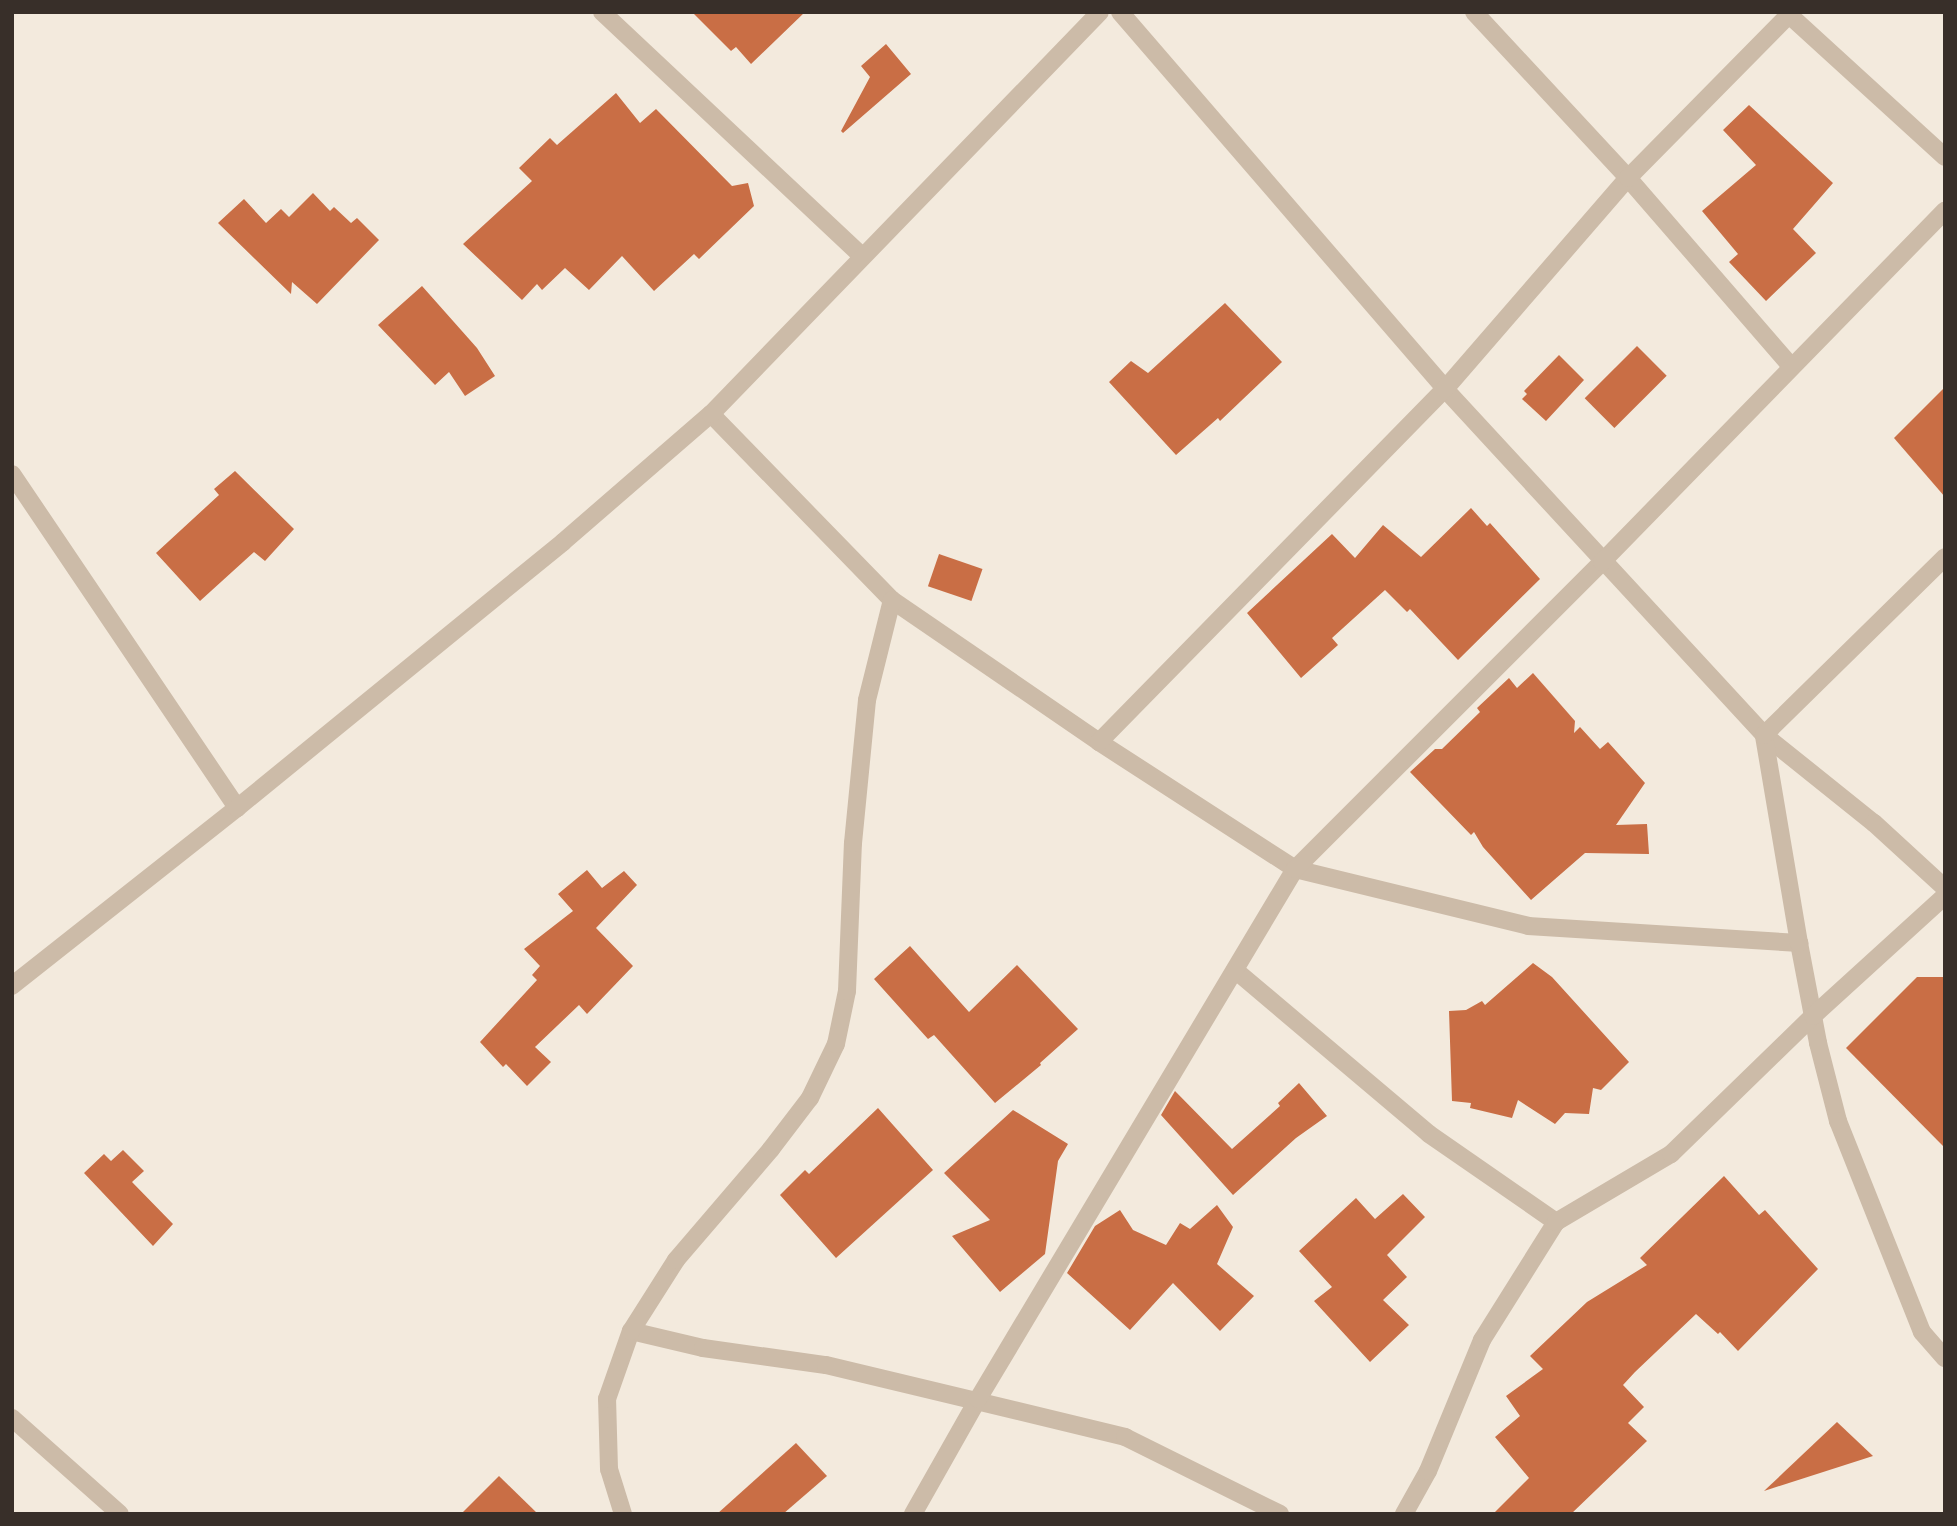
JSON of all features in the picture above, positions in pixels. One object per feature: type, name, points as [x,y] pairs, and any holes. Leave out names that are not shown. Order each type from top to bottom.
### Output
[{"type":"street","points":[[602,12],[862,256]]},
{"type":"street","points":[[12,986],[237,808],[563,542],[711,414],[1100,12]]},
{"type":"street","points":[[1121,12],[1445,389],[1764,736],[1874,823],[1945,888]]},
{"type":"street","points":[[1474,12],[1628,178],[1792,367]]},
{"type":"street","points":[[1099,742],[1445,389],[1628,178],[1787,14],[1945,157]]},
{"type":"street","points":[[913,1514],[978,1399],[1295,869],[1602,562],[1945,210]]},
{"type":"street","points":[[711,414],[891,600],[1099,742],[1295,869],[1528,926],[1799,943]]},
{"type":"street","points":[[12,474],[237,808]]},
{"type":"street","points":[[1764,736],[1945,557]]},
{"type":"street","points":[[623,1514],[609,1469],[607,1399],[631,1331],[676,1260],[771,1149],[810,1098],[836,1044],[847,991],[853,843],[867,700],[891,600]]},
{"type":"street","points":[[1764,736],[1813,1016],[1838,1121],[1922,1332],[1945,1358]]},
{"type":"street","points":[[1404,1514],[1427,1471],[1482,1340],[1556,1222],[1671,1154],[1813,1016],[1945,896]]},
{"type":"street","points":[[1235,970],[1429,1134],[1556,1222]]},
{"type":"street","points":[[631,1331],[703,1348],[826,1365],[978,1399],[1125,1437],[1280,1514]]},
{"type":"street","points":[[12,1418],[120,1514]]},
{"type":"building","points":[[692,12],[805,12],[751,64],[736,47],[731,51]]},
{"type":"building","points":[[886,44],[911,74],[843,133],[841,131],[870,77],[861,66]]},
{"type":"building","points":[[616,93],[640,123],[656,109],[732,186],[748,183],[754,206],[699,259],[694,254],[654,291],[622,256],[589,290],[565,268],[542,290],[537,284],[522,300],[463,244],[532,181],[519,168],[550,138],[557,145]]},
{"type":"building","points":[[1749,105],[1833,183],[1793,229],[1816,253],[1766,301],[1729,262],[1738,254],[1702,211],[1756,165],[1723,130]]},
{"type":"building","points":[[313,193],[330,211],[334,207],[351,223],[357,218],[379,240],[317,304],[292,282],[291,294],[218,223],[244,199],[266,223],[281,209],[289,217]]},
{"type":"building","points":[[422,286],[477,348],[495,376],[465,396],[449,372],[435,385],[378,325]]},
{"type":"building","points":[[1225,303],[1282,362],[1220,421],[1218,418],[1176,455],[1109,382],[1131,361],[1148,373]]},
{"type":"building","points":[[1637,346],[1667,376],[1614,428],[1585,398]]},
{"type":"building","points":[[1559,355],[1584,380],[1546,421],[1522,399],[1527,394],[1524,391]]},
{"type":"building","points":[[1945,387],[1945,497],[1894,438]]},
{"type":"building","points":[[235,471],[294,529],[265,561],[254,552],[200,601],[156,553],[219,495],[214,489]]},
{"type":"building","points":[[1471,508],[1487,526],[1490,523],[1540,579],[1458,660],[1410,609],[1407,612],[1385,590],[1332,638],[1338,645],[1301,678],[1247,613],[1332,534],[1355,558],[1383,525],[1421,557]]},
{"type":"building","points":[[939,554],[982,569],[971,601],[928,586]]},
{"type":"building","points":[[1533,673],[1575,721],[1574,733],[1580,727],[1600,749],[1608,742],[1645,783],[1616,825],[1647,824],[1649,854],[1585,853],[1531,900],[1483,847],[1474,832],[1471,835],[1410,772],[1435,749],[1442,749],[1480,712],[1477,708],[1509,678],[1517,688]]},
{"type":"building","points":[[587,870],[602,888],[624,871],[637,885],[596,928],[633,966],[587,1014],[579,1005],[535,1047],[551,1062],[527,1086],[506,1064],[503,1067],[480,1042],[537,980],[532,975],[540,966],[524,949],[573,911],[558,894]]},
{"type":"building","points":[[910,946],[969,1012],[1017,965],[1078,1029],[1040,1063],[1041,1065],[995,1103],[934,1035],[928,1039],[874,979]]},
{"type":"building","points":[[1533,963],[1552,977],[1629,1062],[1601,1090],[1593,1088],[1589,1114],[1565,1113],[1555,1124],[1518,1100],[1512,1118],[1470,1108],[1471,1103],[1452,1101],[1449,1011],[1466,1010],[1482,1001],[1485,1005]]},
{"type":"building","points":[[1917,977],[1945,977],[1945,1148],[1846,1048]]},
{"type":"building","points":[[1299,1083],[1327,1116],[1296,1138],[1233,1195],[1161,1115],[1175,1091],[1232,1149],[1280,1106],[1278,1103]]},
{"type":"building","points":[[878,1108],[933,1170],[836,1258],[780,1195],[805,1170],[809,1174]]},
{"type":"building","points":[[1013,1110],[1068,1144],[1058,1161],[1045,1254],[1000,1292],[952,1236],[990,1220],[944,1173]]},
{"type":"building","points":[[123,1150],[144,1171],[132,1182],[173,1224],[153,1246],[84,1173],[104,1154],[111,1161]]},
{"type":"building","points":[[1724,1176],[1759,1215],[1765,1210],[1818,1269],[1738,1351],[1720,1332],[1718,1334],[1696,1314],[1635,1372],[1623,1385],[1644,1407],[1628,1423],[1647,1441],[1571,1514],[1493,1514],[1529,1478],[1495,1437],[1520,1416],[1506,1396],[1543,1369],[1530,1356],[1587,1302],[1647,1265],[1640,1258]]},
{"type":"building","points":[[1403,1194],[1425,1217],[1387,1255],[1407,1277],[1383,1300],[1409,1325],[1370,1362],[1314,1301],[1332,1287],[1299,1251],[1356,1198],[1375,1219]]},
{"type":"building","points":[[1217,1205],[1233,1227],[1217,1264],[1254,1296],[1220,1331],[1173,1283],[1130,1330],[1067,1273],[1095,1226],[1120,1210],[1133,1230],[1166,1245],[1180,1223],[1190,1229]]},
{"type":"building","points":[[1837,1422],[1873,1456],[1764,1491]]},
{"type":"building","points":[[796,1443],[827,1476],[783,1514],[717,1514]]},
{"type":"building","points":[[499,1476],[538,1514],[461,1514]]}]
